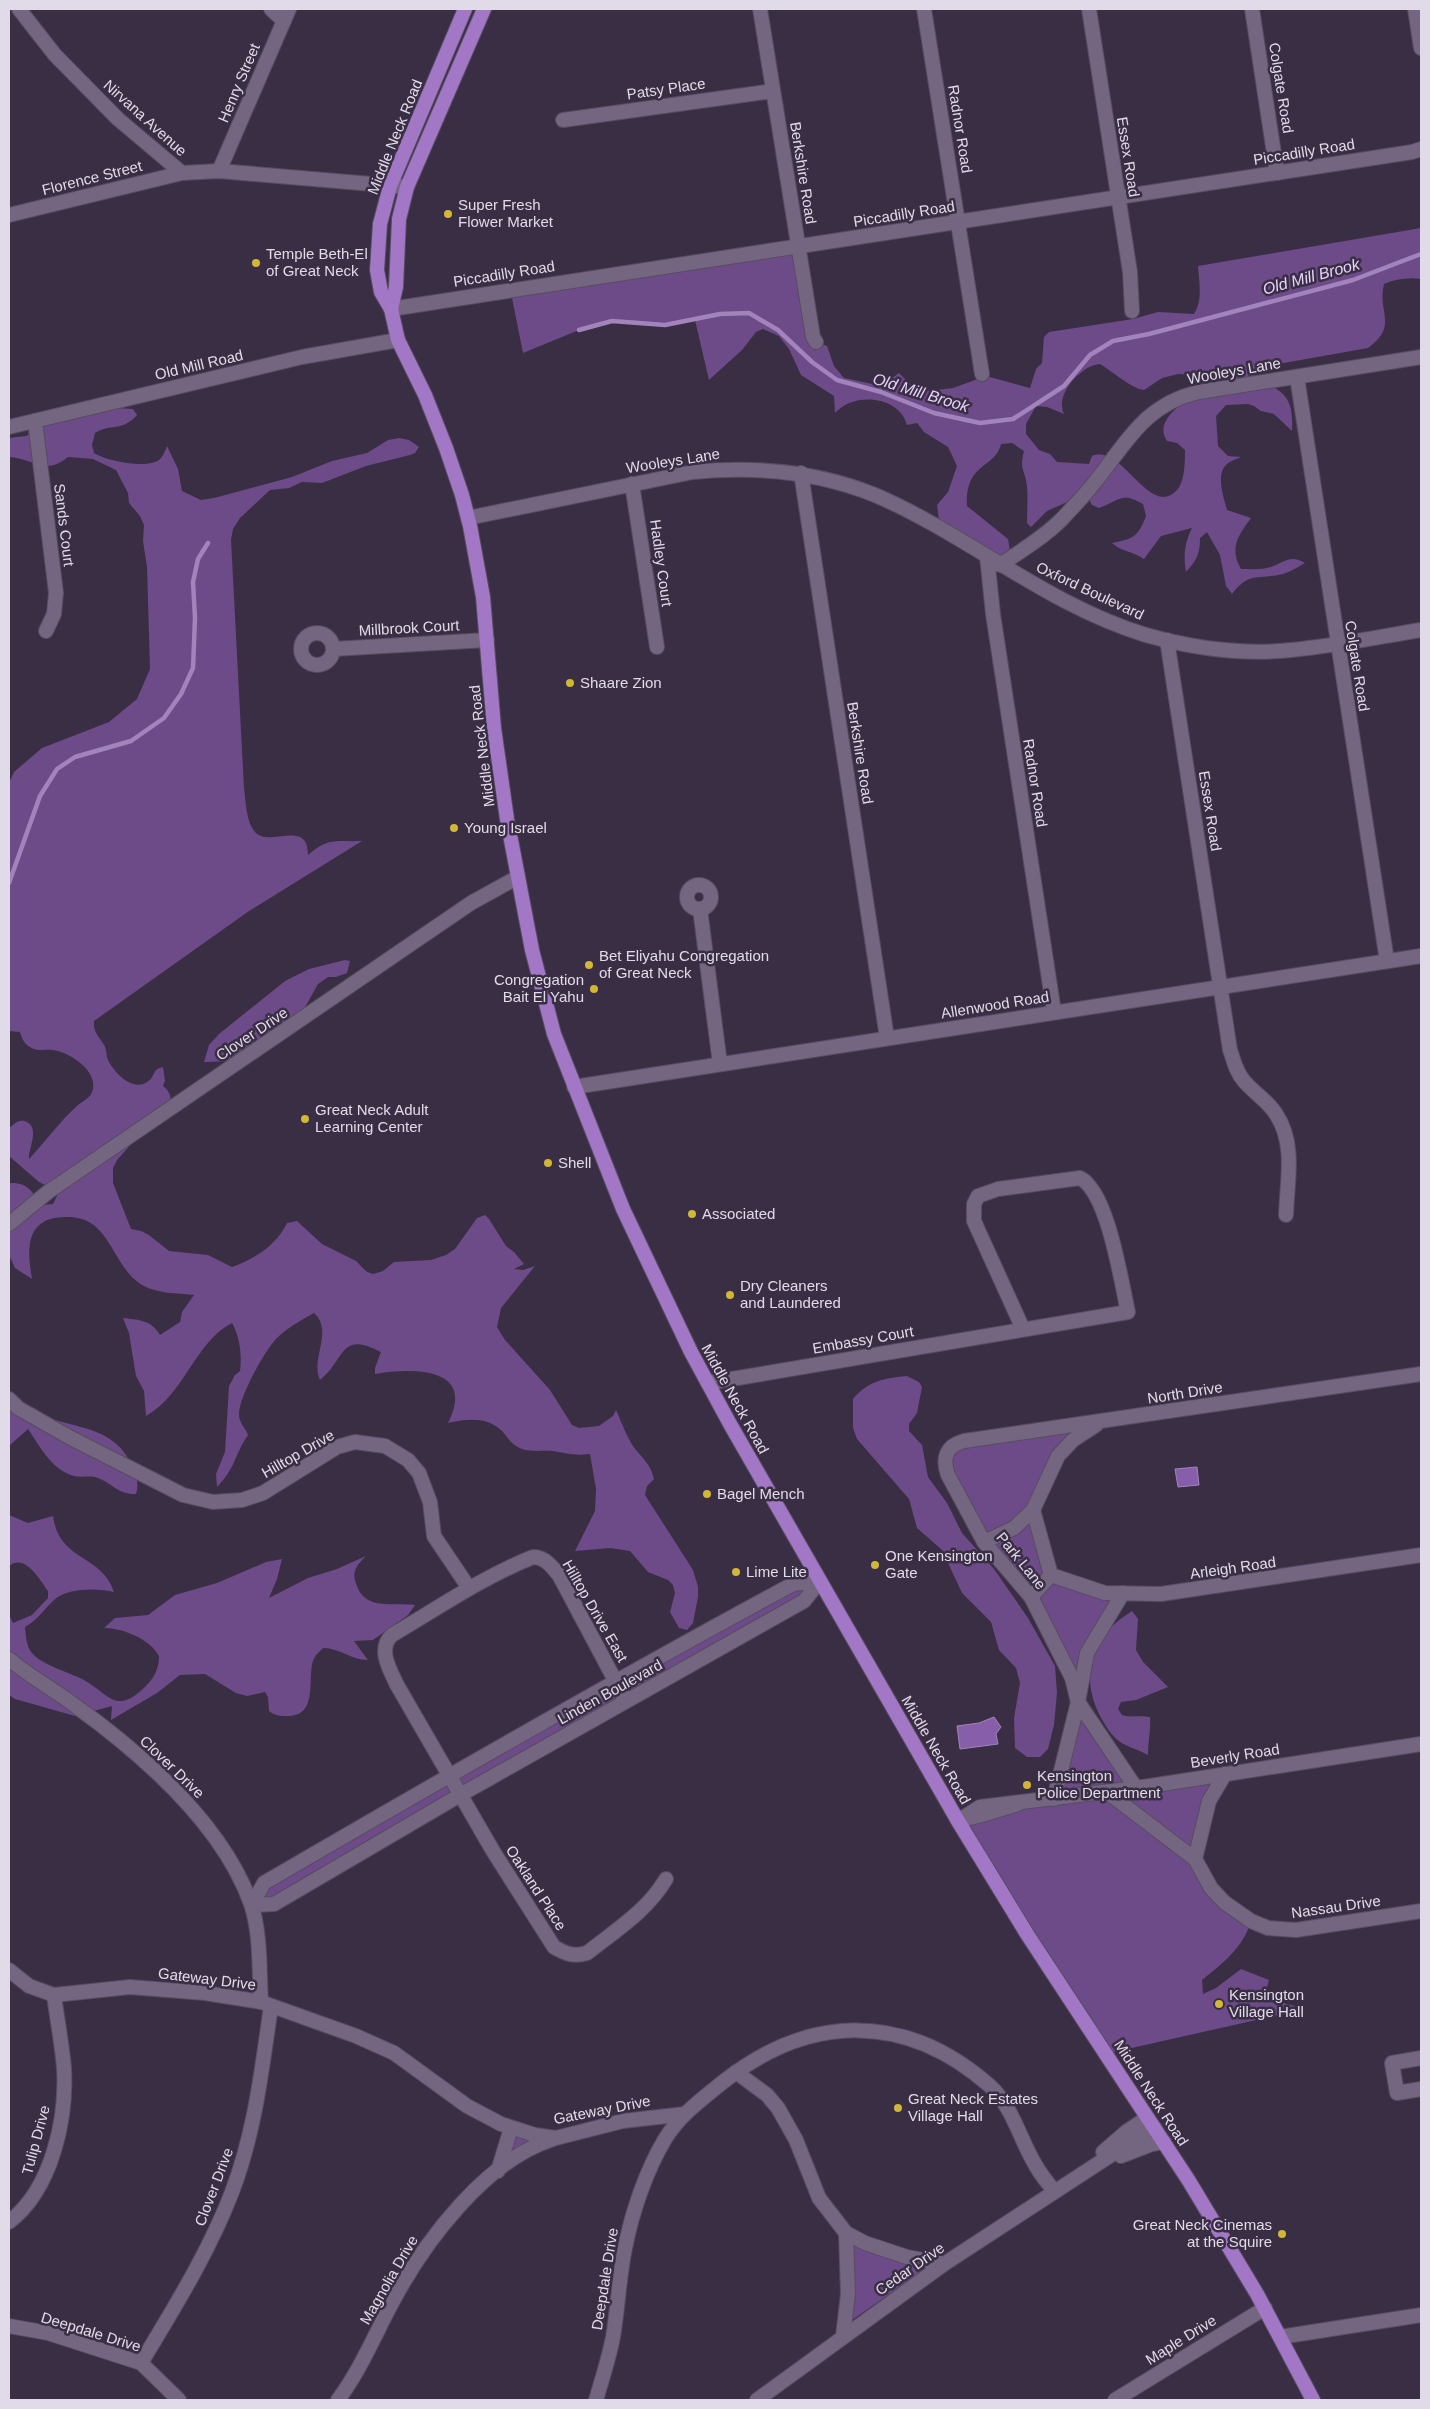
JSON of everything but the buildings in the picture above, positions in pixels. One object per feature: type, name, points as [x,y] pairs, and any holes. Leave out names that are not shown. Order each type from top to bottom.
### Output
[{"type":"main road","name":"Middle Neck Road","points":[[465,9],[390,186],[380,224],[377,270],[382,292],[391,309],[398,340],[425,395],[443,440],[468,518],[477,558],[487,640],[494,728],[518,877],[545,1004],[574,1086],[622,1209],[686,1343],[708,1384],[958,1820],[1027,1934],[1189,2181],[1264,2308],[1313,2400]]},
{"type":"main road","name":"Middle Neck Road","points":[[391,309],[396,287],[395,262],[399,219],[406,187],[484,9]]},
{"type":"street","points":[[271,9],[287,15]]},
{"type":"street","name":"Berkshire Road","points":[[760,9],[798,247],[816,342]]},
{"type":"street","name":"Radnor Road","points":[[924,9],[982,374]]},
{"type":"street","name":"Essex Road","points":[[1089,9],[1130,272],[1132,311]]},
{"type":"street","name":"Colgate Road","points":[[1252,9],[1277,173]]},
{"type":"street","points":[[1415,9],[1421,48]]},
{"type":"street","name":"Nirvana Avenue","points":[[16,11],[55,55],[118,120],[182,173],[219,171],[406,187]]},
{"type":"street","name":"Henry Street","points":[[219,171],[287,15]]},
{"type":"street","name":"Patsy Place","points":[[563,120],[773,91]]},
{"type":"street","name":"Piccadilly Road","points":[[391,309],[1118,198],[1412,152],[1421,149]]},
{"type":"street","name":"Florence Street","points":[[9,215],[182,173]]},
{"type":"street","name":"Old Mill Road","points":[[9,427],[302,357],[398,340]]},
{"type":"street","name":"Wooleys Lane","points":[[1000,565],[1034,542],[1060,520],[1095,481],[1123,442],[1161,406],[1173,399],[1193,393],[1421,357]]},
{"type":"street","name":"Colgate Road","points":[[1297,377],[1387,961]]},
{"type":"street","name":"Sands Court","points":[[35,421],[56,593],[54,614],[46,631]]},
{"type":"street","name":"Wooleys Lane","points":[[468,518],[693,472],[729,468],[801,473],[838,482],[875,496],[938,528],[987,557]]},
{"type":"street","name":"Berkshire Road","points":[[801,473],[887,1038]]},
{"type":"street","name":"Hadley Court","points":[[632,484],[657,647]]},
{"type":"street","name":"Radnor Road","points":[[987,557],[993,614],[1054,1012]]},
{"type":"street","name":"Oxford Boulevard","points":[[987,557],[1049,592],[1115,624],[1167,640],[1203,647],[1250,651],[1291,650],[1421,630]]},
{"type":"street","name":"Millbrook Court","points":[[333,649],[487,640]]},
{"type":"street","name":"Essex Road","points":[[1167,640],[1221,986],[1236,1068],[1244,1081],[1265,1100],[1277,1115],[1287,1138],[1290,1174],[1286,1215]]},
{"type":"street","name":"Clover Drive","points":[[9,1224],[48,1192],[471,903],[518,877]]},
{"type":"street","points":[[700,909],[720,1064]]},
{"type":"street","name":"Allenwood Road","points":[[574,1086],[1421,956]]},
{"type":"street","name":"Embassy Court","points":[[708,1384],[1024,1330],[1128,1312],[1114,1248],[1098,1198],[1088,1182],[1080,1178],[998,1189],[978,1196],[974,1204],[974,1221],[1024,1330]]},
{"type":"street","name":"North Drive","points":[[954,1444],[1421,1374]]},
{"type":"street","name":"Hilltop Drive","points":[[12,1409],[182,1495],[214,1502],[242,1500],[263,1494],[337,1447],[355,1442],[384,1446],[408,1460],[419,1473],[430,1502],[434,1536],[469,1588]]},
{"type":"street","points":[[984,1542],[1014,1528],[1033,1510],[1058,1456],[1073,1440],[1098,1423]]},
{"type":"street","name":"Park Lane","points":[[954,1444],[948,1450],[945,1457],[946,1470],[984,1542],[1031,1597],[1072,1678],[1078,1702],[1136,1788]]},
{"type":"street","points":[[1031,1597],[1050,1575],[1033,1510]]},
{"type":"street","name":"Arleigh Road","points":[[1050,1575],[1105,1593],[1161,1594],[1421,1555]]},
{"type":"street","name":"Hilltop Drive East","points":[[449,1775],[397,1685],[387,1664],[384,1648],[387,1639],[469,1588],[502,1570],[533,1557],[548,1562],[559,1574],[626,1701]]},
{"type":"street","name":"Linden Boulevard","points":[[252,1905],[264,1883],[615,1680],[793,1584],[820,1581]]},
{"type":"street","name":"Linden Boulevard","points":[[252,1905],[274,1904],[460,1795],[788,1611],[804,1601],[820,1581]]},
{"type":"street","points":[[778,1593],[788,1611]]},
{"type":"street","name":"Park Lane","points":[[1054,1799],[1078,1702],[1087,1654],[1123,1593]]},
{"type":"street","name":"Clover Drive","points":[[9,1659],[107,1729],[166,1780],[209,1830],[242,1882],[252,1905],[266,2004],[257,2102],[232,2193],[186,2288],[141,2363]]},
{"type":"street","name":"Beverly Road","points":[[958,1820],[980,1807],[1018,1804],[1136,1788],[1421,1744]]},
{"type":"street","points":[[1195,1860],[1209,1801],[1226,1774]]},
{"type":"street","name":"Oakland Place","points":[[449,1775],[538,1923],[554,1947],[565,1954],[580,1955],[587,1952],[641,1912],[656,1896],[666,1879]]},
{"type":"street","name":"Nassau Drive","points":[[1107,1792],[1195,1860],[1211,1888],[1224,1902],[1251,1921],[1268,1928],[1296,1930],[1421,1911]]},
{"type":"street","points":[[316,1852],[328,1872]]},
{"type":"street","name":"Gateway Drive","points":[[9,1970],[29,1986],[54,1995],[130,1987],[204,1993],[266,2004],[356,2036],[394,2053],[466,2106],[511,2128],[535,2135],[556,2138],[623,2120],[685,2114]]},
{"type":"street","name":"Tulip Drive","points":[[9,2222],[35,2195],[47,2174],[60,2122],[64,2068],[54,1995]]},
{"type":"street","points":[[685,2114],[736,2072],[774,2049],[804,2037],[840,2030],[859,2030],[909,2038],[952,2059],[997,2093],[1008,2109],[1036,2167],[1054,2192]]},
{"type":"street","points":[[1421,2058],[1392,2063],[1397,2093],[1421,2089]]},
{"type":"street","points":[[736,2072],[767,2095],[778,2108],[796,2140],[819,2198],[846,2233],[865,2243],[907,2257],[944,2264]]},
{"type":"street","name":"Deepdale Drive","points":[[596,2400],[613,2337],[624,2249],[631,2221],[665,2139],[685,2114]]},
{"type":"street","name":"Cedar Drive","points":[[758,2400],[944,2264],[1086,2171],[1110,2146],[1151,2123]]},
{"type":"street","points":[[498,2171],[511,2128]]},
{"type":"street","name":"Magnolia Drive","points":[[338,2400],[362,2365],[393,2300],[423,2249],[446,2220],[498,2171],[530,2148],[556,2138]]},
{"type":"street","points":[[1086,2171],[1133,2151],[1164,2142]]},
{"type":"street","points":[[843,2336],[848,2294],[846,2233]]},
{"type":"street","name":"Maple Drive","points":[[1115,2400],[1264,2308]]},
{"type":"street","points":[[1280,2337],[1421,2315]]},
{"type":"street","name":"Deepdale Drive","points":[[9,2326],[48,2333],[141,2363],[179,2400]]},
{"type":"shaded area","points":[[1421,228],[1421,279],[1402,279],[1384,284],[1385,325],[1383,332],[1368,348],[1278,364],[1254,375],[1279,391],[1288,401],[1291,409],[1292,431],[1274,414],[1261,411],[1248,404],[1226,405],[1216,416],[1218,446],[1228,456],[1241,457],[1223,468],[1221,486],[1227,510],[1251,518],[1242,531],[1235,548],[1237,562],[1241,569],[1268,568],[1292,559],[1305,563],[1283,574],[1249,579],[1232,594],[1226,586],[1220,555],[1207,532],[1200,538],[1197,556],[1186,572],[1185,549],[1192,528],[1161,536],[1144,559],[1112,543],[1134,536],[1140,529],[1146,516],[1143,504],[1130,498],[1120,498],[1099,508],[1092,505],[1083,488],[1067,502],[1047,511],[1031,527],[1027,523],[1027,486],[1022,466],[1024,451],[1012,443],[1001,444],[993,458],[975,474],[968,492],[967,506],[1008,539],[1010,551],[1004,555],[992,555],[939,520],[937,505],[948,492],[957,466],[948,447],[924,432],[917,423],[907,425],[902,415],[885,402],[864,400],[853,402],[843,406],[835,413],[834,396],[801,375],[789,349],[779,336],[763,329],[756,332],[742,350],[709,380],[695,320],[665,325],[612,321],[579,330],[523,353],[511,293],[798,247],[816,342],[827,346],[834,366],[844,378],[877,385],[887,382],[899,373],[912,386],[928,391],[953,388],[986,376],[1030,388],[1036,369],[1042,363],[1044,337],[1049,332],[1133,319],[1158,312],[1194,314],[1199,303],[1198,266]],"holes":[[[1100,364],[1128,383],[1144,390],[1162,378],[1178,374],[1225,376],[1183,403],[1166,421],[1163,431],[1167,441],[1177,443],[1185,450],[1184,472],[1181,483],[1176,491],[1166,497],[1156,495],[1145,488],[1125,468],[1103,455],[1092,456],[1089,464],[1057,462],[1050,454],[1039,450],[1026,434],[1026,424],[1036,406],[1047,407],[1064,414],[1062,406],[1066,390],[1085,369]]]},
{"type":"shaded area","points":[[116,408],[133,409],[137,415],[122,426],[107,428],[95,433],[92,445],[94,453],[108,459],[126,463],[145,464],[159,460],[167,446],[178,469],[182,491],[201,500],[292,477],[332,461],[367,453],[388,440],[399,438],[409,440],[419,447],[415,453],[410,455],[366,466],[322,483],[302,482],[289,488],[270,490],[240,518],[233,529],[231,540],[244,788],[250,824],[256,833],[263,836],[296,836],[302,838],[306,844],[308,855],[327,843],[362,841],[249,911],[94,1021],[95,1031],[105,1047],[108,1060],[120,1076],[132,1084],[139,1085],[151,1079],[157,1069],[163,1067],[165,1081],[163,1086],[170,1096],[169,1117],[141,1133],[117,1160],[113,1168],[113,1183],[131,1229],[149,1235],[169,1251],[208,1255],[232,1267],[264,1250],[283,1231],[287,1223],[297,1221],[322,1244],[356,1261],[367,1272],[373,1274],[383,1271],[394,1262],[431,1260],[446,1255],[455,1249],[477,1218],[485,1215],[506,1246],[524,1264],[514,1269],[523,1270],[535,1266],[501,1308],[497,1327],[505,1340],[550,1390],[572,1425],[579,1428],[599,1426],[613,1416],[616,1410],[630,1442],[653,1474],[654,1479],[647,1486],[645,1495],[693,1570],[698,1587],[698,1597],[693,1623],[687,1630],[679,1628],[670,1612],[675,1593],[673,1585],[668,1580],[648,1572],[630,1551],[610,1548],[575,1551],[595,1511],[596,1489],[590,1454],[526,1450],[516,1446],[502,1431],[490,1423],[462,1420],[448,1423],[455,1404],[454,1390],[447,1381],[436,1375],[422,1372],[406,1371],[375,1374],[375,1368],[381,1352],[367,1346],[357,1344],[344,1350],[320,1380],[318,1363],[322,1328],[320,1320],[314,1313],[280,1335],[259,1364],[240,1406],[240,1420],[248,1435],[228,1474],[217,1487],[216,1474],[225,1452],[229,1386],[235,1375],[240,1371],[241,1365],[239,1340],[232,1323],[208,1343],[171,1395],[146,1416],[144,1391],[136,1376],[129,1333],[123,1318],[140,1320],[149,1324],[160,1335],[180,1322],[182,1312],[194,1295],[161,1292],[142,1285],[124,1267],[95,1226],[84,1220],[71,1217],[45,1221],[34,1232],[29,1247],[32,1279],[15,1268],[9,1255],[9,1183],[21,1184],[28,1188],[42,1205],[53,1204],[59,1192],[39,1182],[9,1156],[9,1128],[22,1121],[31,1125],[33,1134],[29,1159],[65,1118],[90,1096],[93,1085],[92,1077],[88,1070],[75,1059],[53,1050],[33,1049],[25,1043],[20,1032],[9,1031],[9,783],[14,772],[42,748],[109,722],[137,699],[150,669],[147,567],[143,541],[144,525],[140,516],[129,503],[128,493],[116,470],[93,459],[68,457],[60,463],[46,466],[10,457],[9,438],[26,436],[46,424]]},
{"type":"shaded area","points":[[345,960],[350,961],[347,973],[336,977],[328,977],[318,984],[304,1009],[232,1061],[204,1062],[209,1045],[219,1034],[285,981],[309,969]]},
{"type":"shaded area","points":[[907,1376],[919,1382],[922,1387],[917,1413],[909,1424],[909,1431],[922,1445],[928,1477],[947,1503],[962,1533],[994,1569],[1028,1618],[1055,1666],[1057,1693],[1054,1725],[1048,1749],[1040,1757],[1027,1757],[1015,1748],[1014,1718],[1020,1683],[1016,1668],[999,1650],[991,1622],[962,1593],[942,1550],[917,1528],[909,1499],[857,1439],[853,1428],[853,1399],[859,1393],[877,1381]]},
{"type":"shaded area","points":[[9,1405],[35,1408],[55,1420],[91,1430],[111,1440],[127,1456],[133,1468],[137,1481],[136,1494],[120,1491],[95,1477],[77,1477],[59,1469],[42,1451],[28,1429],[9,1446]]},
{"type":"shaded area","points":[[1099,1423],[1073,1440],[1033,1510],[1051,1575],[1123,1593],[1087,1653],[1078,1702],[1056,1643],[984,1542],[945,1457],[948,1450]]},
{"type":"shaded area","points":[[1197,1467],[1199,1485],[1178,1487],[1175,1469]]},
{"type":"shaded area","points":[[9,1515],[28,1523],[53,1516],[57,1531],[63,1542],[100,1570],[108,1579],[114,1592],[83,1590],[67,1593],[54,1600],[37,1618],[25,1627],[29,1647],[36,1657],[80,1678],[105,1695],[118,1701],[134,1696],[148,1684],[157,1669],[159,1656],[143,1640],[127,1632],[104,1628],[115,1618],[148,1615],[175,1595],[217,1583],[266,1562],[282,1559],[277,1579],[269,1598],[308,1578],[337,1569],[366,1556],[357,1566],[354,1577],[361,1594],[367,1599],[381,1604],[415,1605],[408,1615],[373,1640],[354,1641],[368,1660],[323,1648],[316,1655],[311,1668],[308,1703],[304,1710],[298,1714],[285,1716],[274,1714],[269,1711],[268,1697],[265,1692],[247,1696],[236,1693],[205,1674],[180,1675],[157,1693],[111,1720],[112,1706],[75,1716],[15,1699],[9,1695],[9,1615],[13,1623],[32,1615],[48,1598],[48,1591],[26,1565],[15,1563],[9,1566]]},
{"type":"shaded area","points":[[820,1581],[803,1602],[274,1904],[252,1905],[264,1883],[793,1584]]},
{"type":"shaded area","points":[[1132,1611],[1138,1619],[1136,1650],[1143,1662],[1168,1687],[1136,1700],[1121,1702],[1118,1709],[1125,1716],[1150,1717],[1148,1755],[1120,1742],[1111,1733],[1099,1714],[1090,1684],[1090,1669],[1099,1643],[1108,1631]]},
{"type":"shaded area","points":[[1078,1702],[1136,1788],[1225,1774],[1209,1801],[1200,1871],[1251,1921],[1238,1947],[1225,1961],[1202,1980],[1203,1994],[1216,1988],[1241,1969],[1269,1980],[1264,1998],[1295,2006],[1296,2011],[1105,2054],[958,1821],[1054,1799]]},
{"type":"shaded area","points":[[994,1717],[1001,1727],[996,1734],[998,1744],[960,1749],[957,1726],[979,1723]]},
{"type":"shaded area","points":[[511,2130],[547,2139],[501,2164]]},
{"type":"shaded area","points":[[850,2242],[931,2265],[852,2320]]},
{"type":"waterway","name":"Old Mill Brook","points":[[579,330],[612,321],[665,325],[720,314],[749,313],[778,330],[812,362],[837,380],[881,392],[934,413],[980,423],[1013,419],[1064,386],[1090,355],[1113,341],[1149,334],[1353,280],[1421,254]]},
{"type":"waterway","name":"Old Mill Brook","points":[[9,883],[40,796],[57,769],[75,757],[131,741],[164,718],[181,694],[193,668],[195,618],[193,582],[198,559],[208,543]]},
{"type":"place","name":"Super Fresh Flower Market","points":[[448,214]]},
{"type":"place","name":"Temple Beth-El of Great Neck","points":[[256,263]]},
{"type":"place","name":"Shaare Zion","points":[[570,683]]},
{"type":"place","name":"Young Israel","points":[[454,828]]},
{"type":"place","name":"Bet Eliyahu Congregation of Great Neck","points":[[589,965]]},
{"type":"place","name":"Congregation Bait El Yahu","points":[[594,989]]},
{"type":"place","name":"Great Neck Adult Learning Center","points":[[305,1119]]},
{"type":"place","name":"Shell","points":[[548,1163]]},
{"type":"place","name":"Associated","points":[[692,1214]]},
{"type":"place","name":"Dry Cleaners and Laundered","points":[[730,1295]]},
{"type":"place","name":"Bagel Mench","points":[[707,1494]]},
{"type":"place","name":"One Kensington Gate","points":[[875,1565]]},
{"type":"place","name":"Lime Lite","points":[[736,1572]]},
{"type":"place","name":"Kensington Police Department","points":[[1027,1785]]},
{"type":"place","name":"Kensington Village Hall","points":[[1219,2004]]},
{"type":"place","name":"Great Neck Estates Village Hall","points":[[898,2108]]},
{"type":"place","name":"Great Neck Cinemas at the Squire","points":[[1282,2234]]}]
